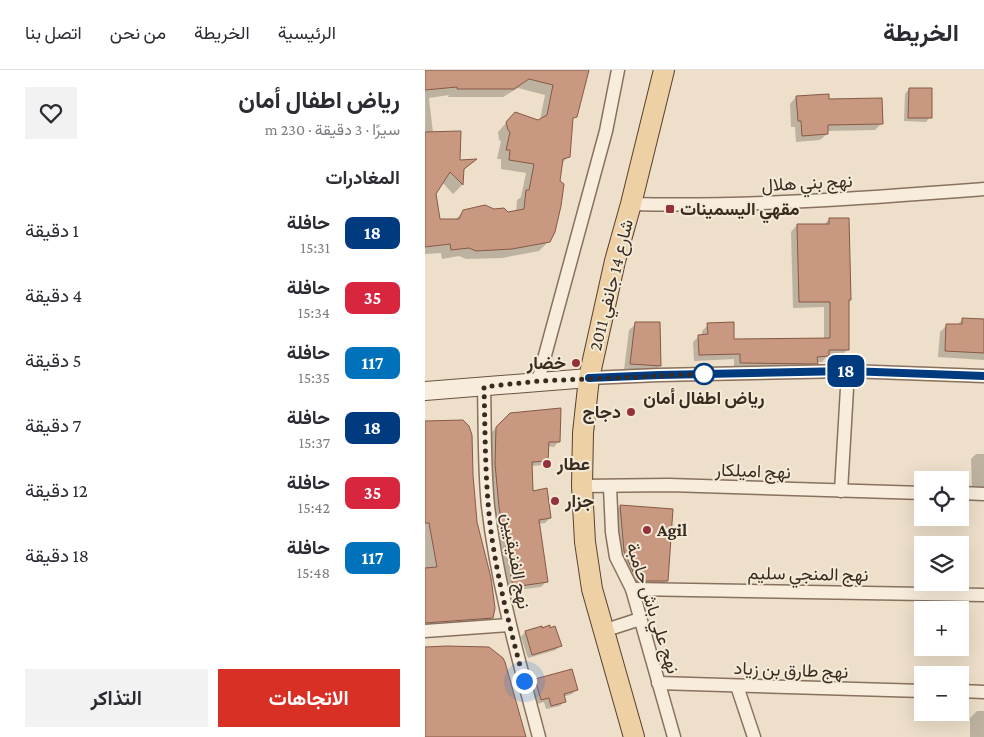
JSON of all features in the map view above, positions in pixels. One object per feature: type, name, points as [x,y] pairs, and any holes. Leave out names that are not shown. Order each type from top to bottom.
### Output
[{"type":"main road","name":"شارع 14 جانفي 2011","points":[[634,737],[591,589],[585,542],[582,486],[583,433],[589,378],[615,261],[664,70]]},
{"type":"main road","points":[[425,391],[589,378]]},
{"type":"street","points":[[538,381],[555,313],[597,165],[618,70]]},
{"type":"street","name":"نهج بني هلال","points":[[631,204],[698,205],[832,201],[984,189]]},
{"type":"street","points":[[589,378],[848,371],[984,376]]},
{"type":"street","points":[[841,491],[848,371]]},
{"type":"street","name":"نهج الفنيقيين","points":[[484,387],[488,503],[496,556],[509,625],[539,737]]},
{"type":"street","name":"نهج اميلكار","points":[[582,486],[669,486],[914,492]]},
{"type":"street","name":"نهج علي باش حامبة","points":[[610,487],[612,532],[616,558],[632,589],[674,737]]},
{"type":"street","points":[[969,493],[984,494]]},
{"type":"street","name":"نهج المنجي سليم","points":[[632,589],[984,595]]},
{"type":"street","points":[[603,631],[639,619]]},
{"type":"street","points":[[425,631],[509,625]]},
{"type":"street","name":"نهج طارق بن زياد","points":[[658,683],[914,691]]},
{"type":"street","points":[[737,686],[754,737]]},
{"type":"street","points":[[969,691],[984,692]]},
{"type":"building","points":[[425,70],[589,70],[577,117],[573,118],[570,157],[563,159],[560,181],[564,184],[561,206],[555,232],[550,242],[512,249],[476,251],[469,248],[451,250],[450,244],[425,247],[425,132],[461,131],[460,160],[477,159],[464,169],[463,185],[450,172],[436,194],[440,219],[459,219],[463,210],[485,205],[494,209],[504,208],[508,212],[524,209],[526,190],[529,190],[534,164],[509,160],[510,150],[506,150],[510,132],[506,122],[515,112],[538,120],[547,115],[553,85],[529,79],[514,89],[457,89],[457,87],[425,90]]},
{"type":"building","points":[[909,88],[932,88],[932,118],[908,118]]},
{"type":"building","points":[[829,94],[829,99],[882,98],[883,124],[828,125],[828,134],[802,136],[801,121],[798,121],[796,96]]},
{"type":"building","points":[[829,218],[849,218],[851,300],[849,300],[849,350],[829,350],[829,356],[817,357],[818,364],[740,363],[740,354],[699,355],[698,335],[708,334],[707,323],[734,322],[734,339],[830,338],[830,302],[799,302],[797,224],[829,224]]},
{"type":"building","points":[[962,318],[984,319],[984,353],[945,351],[946,324],[962,324]]},
{"type":"building","points":[[635,322],[660,322],[661,366],[630,364]]},
{"type":"building","points":[[561,408],[560,442],[549,442],[548,461],[532,462],[533,491],[547,488],[551,518],[539,520],[548,582],[513,587],[499,507],[495,464],[496,427],[510,413]]},
{"type":"building","points":[[463,420],[469,426],[472,435],[477,522],[491,578],[495,608],[493,618],[425,623],[425,568],[437,567],[429,523],[425,523],[425,421]]},
{"type":"building","name":"Agil","points":[[620,505],[673,509],[668,581],[637,581],[624,551]]},
{"type":"building","points":[[550,625],[550,628],[555,626],[562,646],[532,655],[525,631]]},
{"type":"building","points":[[425,647],[489,647],[503,658],[526,737],[425,737]]},
{"type":"building","points":[[572,669],[578,690],[564,694],[566,702],[551,706],[549,698],[541,700],[535,679]]},
{"type":"bus line","name":"18","points":[[589,378],[848,371],[984,376]]},
{"type":"place","name":"مقهي اليسمينات","points":[[670,209]]},
{"type":"place","name":"خضار","points":[[576,363]]},
{"type":"place","name":"رياض اطفال أمان","points":[[704,374]]},
{"type":"place","name":"دجاج","points":[[631,412]]},
{"type":"place","name":"عطار","points":[[547,464]]},
{"type":"place","name":"جزار","points":[[555,501]]},
{"type":"place","name":"Agil","points":[[647,530]]},
{"type":"route","points":[[524,681],[509,625],[488,503],[484,387],[538,381],[704,374]]}]
